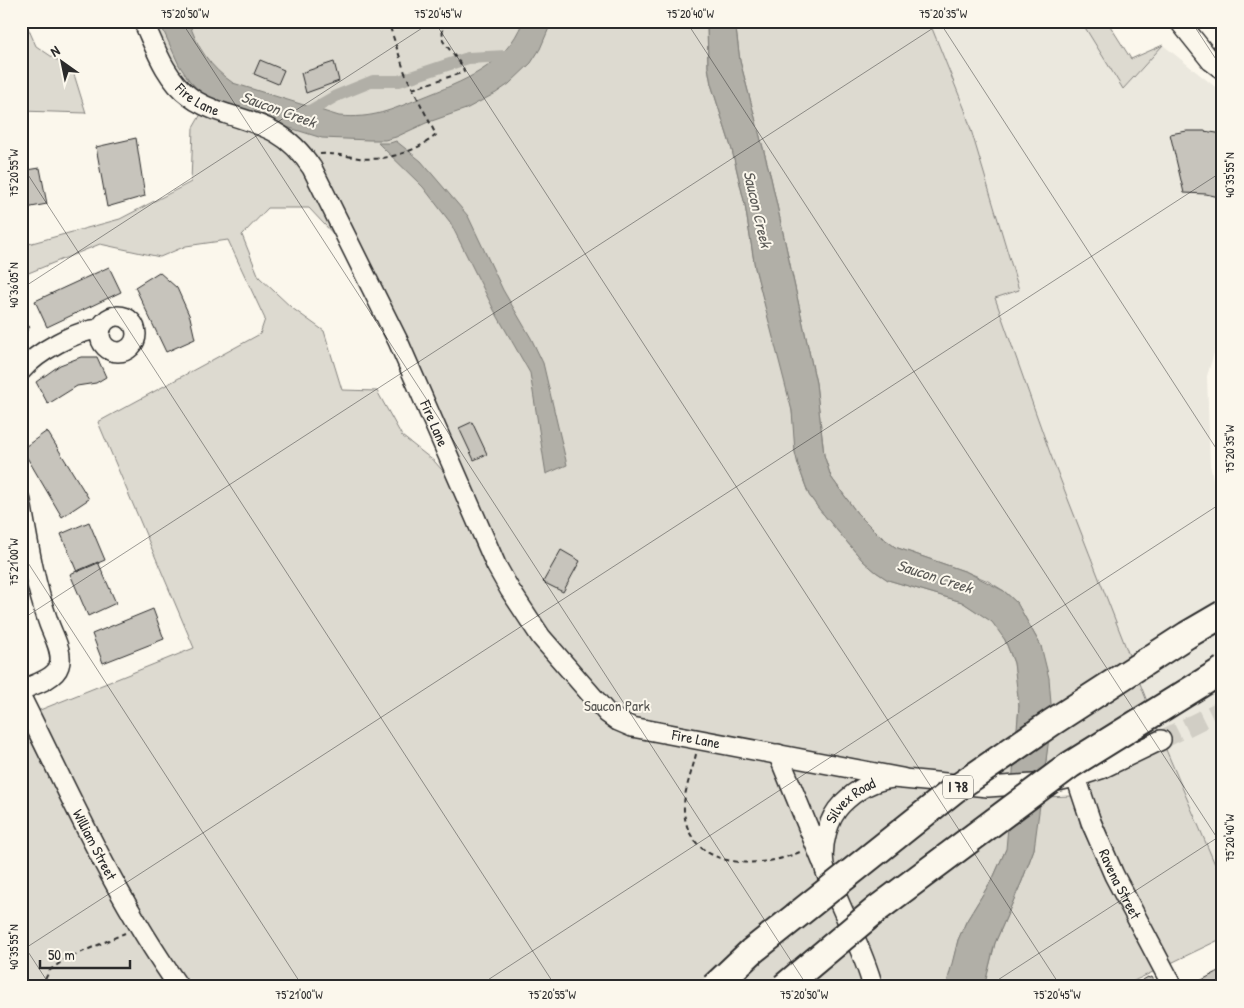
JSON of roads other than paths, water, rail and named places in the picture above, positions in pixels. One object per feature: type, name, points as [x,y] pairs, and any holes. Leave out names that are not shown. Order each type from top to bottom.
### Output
[{"type":"highway","name":"I 78","points":[[714,987],[752,951],[954,790],[1051,723],[1187,635],[1223,614]]},
{"type":"highway","points":[[784,987],[877,909],[1070,765],[1223,670]]},
{"type":"street","name":"Fire Lane","points":[[143,21],[169,74],[178,87],[189,97],[213,109],[253,122],[278,134],[299,150],[307,160],[323,188],[398,341],[496,565],[531,622],[552,650],[606,713],[632,727],[902,778]]},
{"type":"street","points":[[1179,21],[1211,61],[1223,70]]},
{"type":"street","points":[[21,371],[34,358],[55,345],[86,330],[100,328]]},
{"type":"street","points":[[21,500],[35,580],[58,648],[60,661],[57,670],[52,676],[21,690]]},
{"type":"street","name":"William Street","points":[[21,696],[112,879],[146,939],[179,987]]},
{"type":"street","points":[[1076,777],[1114,764],[1161,740]]},
{"type":"street","points":[[778,754],[826,871]]},
{"type":"street","name":"Silvex Road","points":[[873,987],[826,871],[823,854],[824,845],[830,823],[839,807],[851,796],[874,782],[884,779],[902,778],[1001,787],[1048,783],[1076,777]]},
{"type":"street","name":"Ravena Street","points":[[1076,777],[1091,822],[1114,875],[1173,987]]},
{"type":"water","name":"Saucon Creek","points":[[159,21],[189,21],[196,40],[205,56],[218,71],[233,83],[339,116],[351,117],[372,115],[391,110],[467,78],[494,61],[505,50],[515,37],[523,21],[552,21],[540,49],[531,63],[509,84],[496,93],[466,109],[426,123],[396,137],[385,140],[369,140],[322,138],[235,111],[203,95],[189,80],[179,65]]},
{"type":"water","name":"Saucon Creek","points":[[707,21],[735,21],[740,61],[771,178],[816,383],[824,455],[831,477],[857,513],[878,534],[895,547],[967,572],[1004,591],[1017,603],[1041,646],[1049,678],[1052,716],[1034,849],[995,943],[984,987],[947,987],[947,983],[958,940],[966,922],[994,876],[1006,849],[1019,706],[1014,663],[1005,640],[992,622],[962,602],[888,580],[876,572],[863,561],[809,495],[795,452],[792,411],[755,268],[745,205],[732,150],[711,84],[708,67]]},
{"type":"water","points":[[396,141],[421,161],[468,216],[503,290],[543,363],[567,465],[546,474],[530,373],[494,310],[450,222],[423,187],[378,143]]},
{"type":"waterway","name":"Saucon Creek","points":[[301,116],[336,96],[373,81],[399,81],[468,58],[507,56],[513,52]]},
{"type":"tunnel","points":[[1161,740],[1223,709]]},
{"type":"park label","name":"Saucon Park","points":[[617,706]]}]
